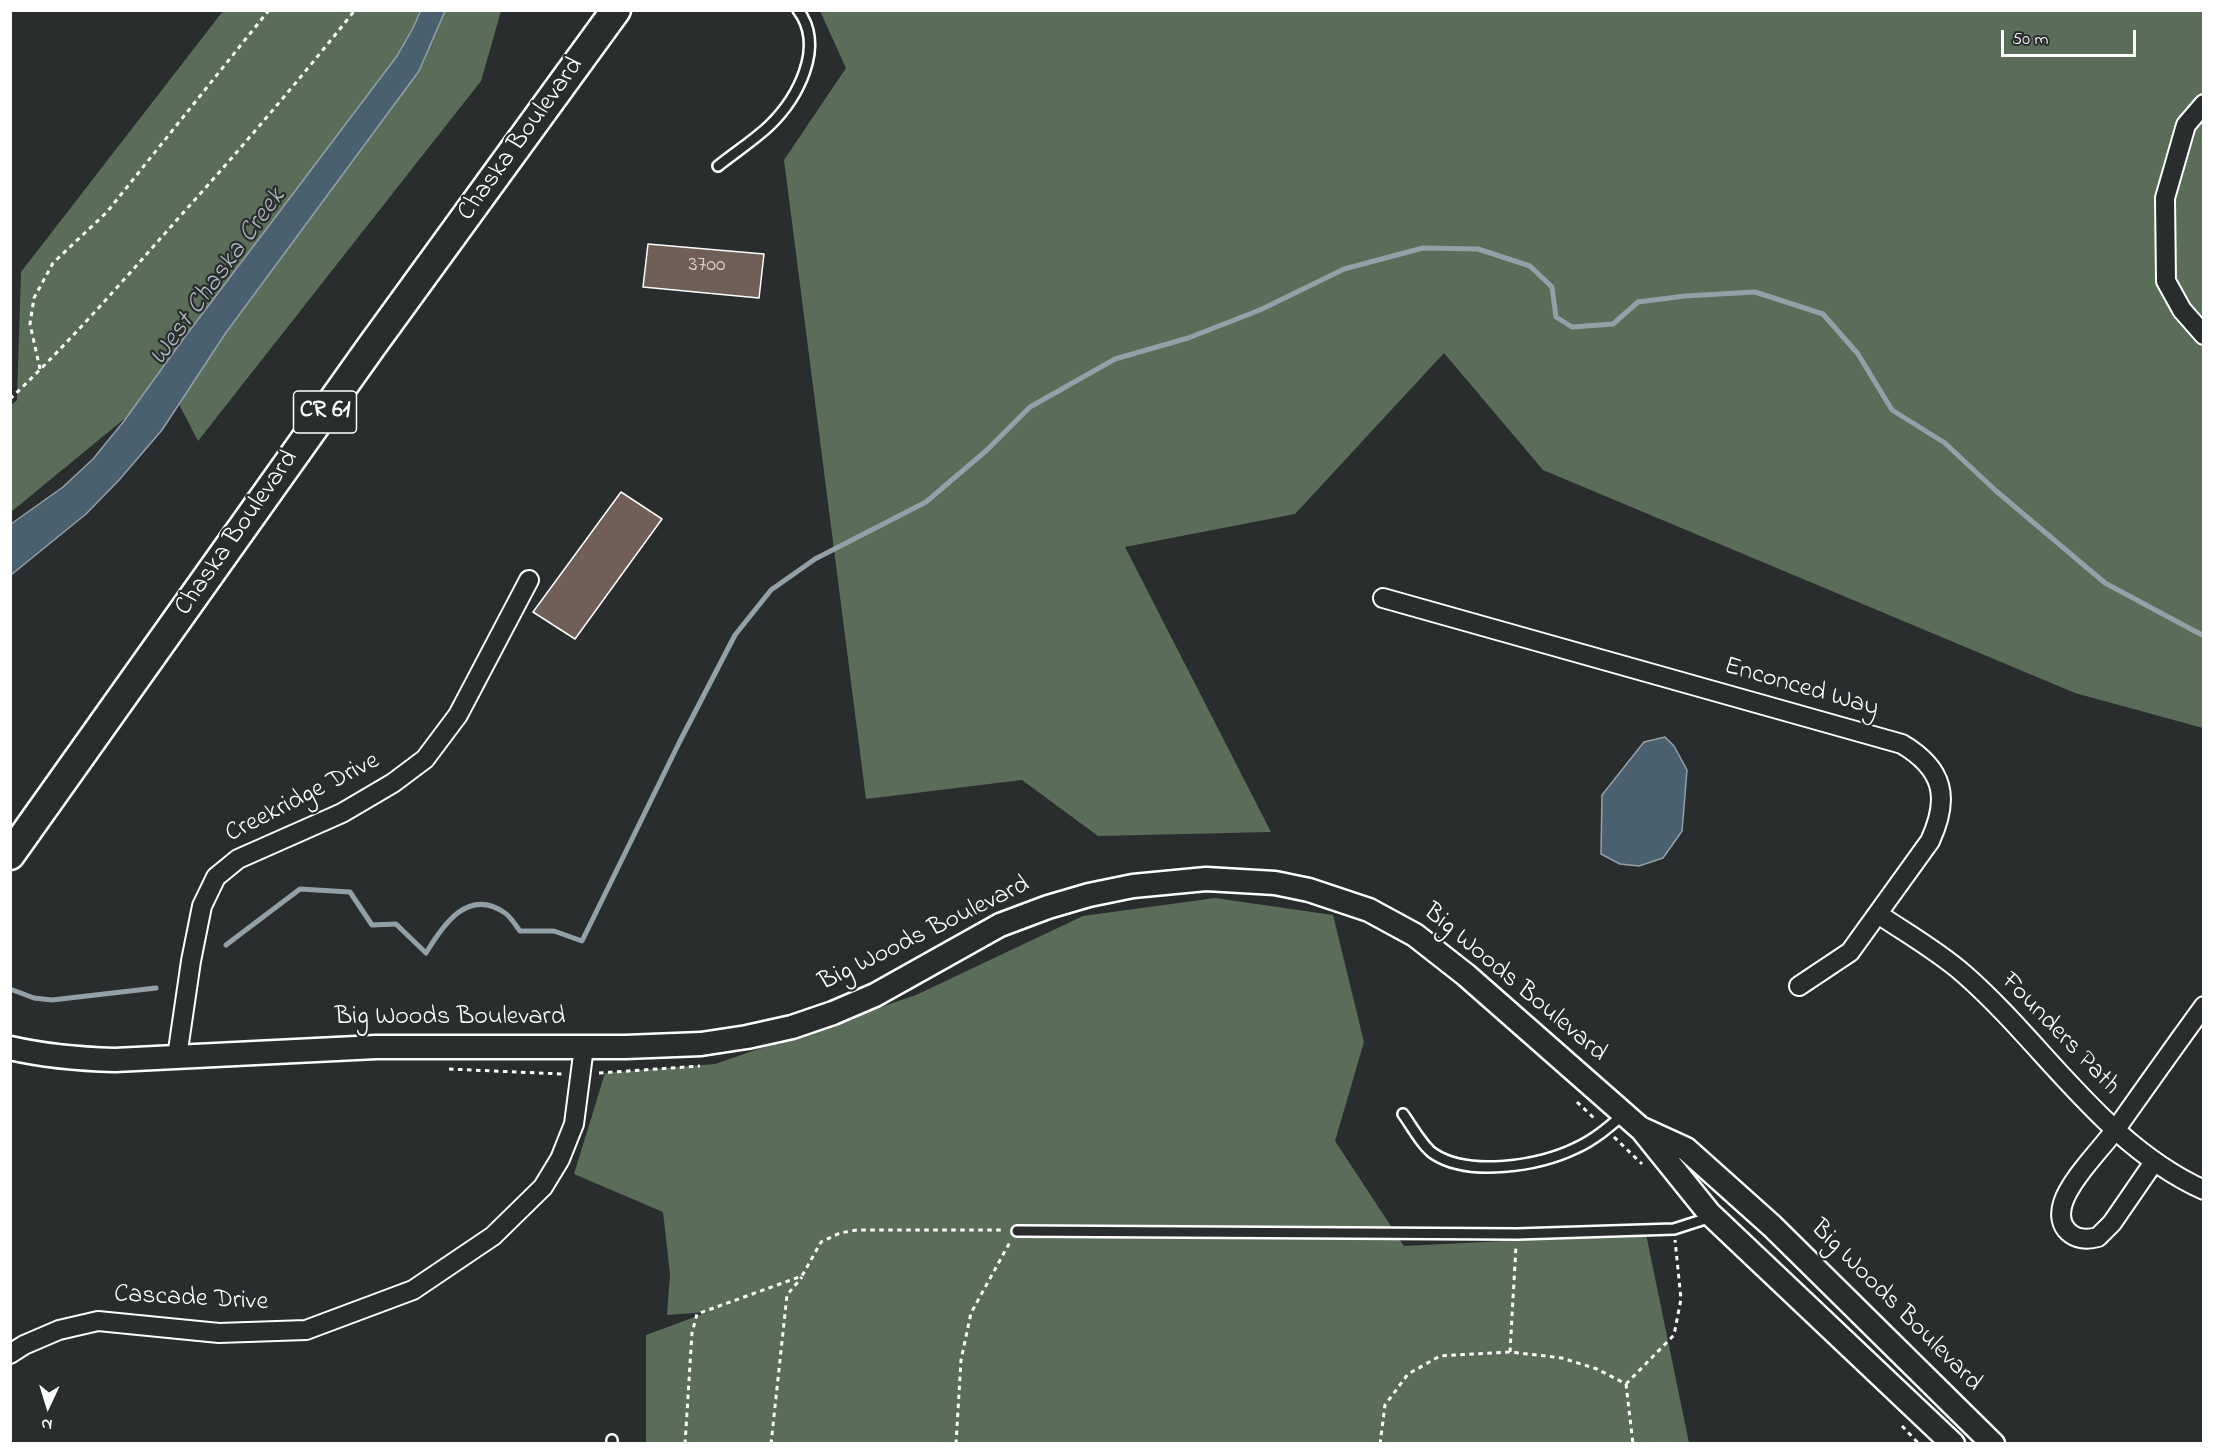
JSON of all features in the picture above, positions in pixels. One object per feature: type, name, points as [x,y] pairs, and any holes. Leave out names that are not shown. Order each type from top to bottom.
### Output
[{"type":"main road","name":"Chaska Boulevard","points":[[10,855],[364,357],[616,10]]},
{"type":"street","points":[[2204,104],[2186,125],[2165,198],[2166,281],[2182,310],[2204,335]]},
{"type":"street","name":"Creekridge Drive","points":[[177,1057],[191,961],[202,906],[216,877],[238,859],[342,813],[393,783],[425,759],[458,716],[529,580]]},
{"type":"street","name":"Enconced Way","points":[[1383,598],[1902,744],[1920,755],[1931,768],[1942,800],[1939,821],[1930,841],[1850,952],[1798,986]]},
{"type":"street","name":"Big Woods Boulevard","points":[[10,1048],[74,1059],[115,1060],[376,1047],[584,1047],[701,1044],[792,1027],[874,995],[1000,925],[1089,895],[1133,886],[1206,879],[1275,883],[1341,899],[1370,910],[1415,935],[1466,975],[1632,1121],[1709,1213],[1953,1443]]},
{"type":"street","name":"Founders Path","points":[[1878,914],[1963,973],[2116,1129],[2154,1162],[2180,1179],[2204,1190]]},
{"type":"street","points":[[2154,1162],[2112,1223],[2098,1237],[2084,1239],[2066,1231],[2061,1221],[2063,1201],[2070,1189],[2204,1006]]},
{"type":"street","name":"Cascade Drive","points":[[10,1354],[24,1345],[59,1330],[98,1321],[219,1333],[306,1330],[413,1290],[493,1236],[543,1187],[560,1159],[574,1124],[584,1047]]},
{"type":"street","name":"Big Woods Boulevard","points":[[1632,1121],[1686,1149],[1772,1226],[1993,1443]]},
{"type":"lane","points":[[718,166],[769,126],[794,95],[806,71],[810,49],[808,28],[798,10]]},
{"type":"lane","points":[[1403,1114],[1431,1153],[1449,1162],[1470,1167],[1519,1164],[1546,1159],[1575,1149],[1597,1136],[1632,1121]]},
{"type":"lane","points":[[1017,1231],[1517,1234],[1674,1229],[1702,1220],[1709,1213]]},
{"type":"path","points":[[41,370],[30,324],[34,298],[53,263],[107,212],[269,10]]},
{"type":"path","points":[[10,399],[41,370],[117,288],[284,99],[356,10]]},
{"type":"path","points":[[1626,1384],[1674,1335],[1681,1299],[1674,1229]]},
{"type":"path","points":[[771,1443],[787,1295],[802,1276],[821,1242],[840,1233],[857,1230],[1017,1231]]},
{"type":"path","points":[[956,1443],[961,1360],[971,1313],[1017,1231]]},
{"type":"path","points":[[1510,1352],[1517,1234]]},
{"type":"path","points":[[685,1443],[692,1333],[697,1314],[802,1276]]},
{"type":"path","points":[[1380,1443],[1384,1405],[1408,1374],[1440,1356],[1510,1352],[1562,1358],[1597,1369],[1626,1384]]},
{"type":"path","points":[[1626,1384],[1633,1443]]},
{"type":"green space","points":[[223,11],[501,11],[481,81],[198,441],[168,383],[11,512],[10,406],[17,400],[21,272]]},
{"type":"green space","points":[[820,11],[2203,11],[2203,728],[2075,693],[1543,470],[1444,353],[1295,514],[1125,547],[1271,832],[1098,836],[1022,780],[866,799],[784,160],[846,68]]},
{"type":"green space","points":[[1215,898],[1333,915],[1364,1042],[1335,1141],[1404,1246],[1646,1234],[1689,1443],[646,1443],[646,1335],[708,1312],[667,1315],[670,1274],[663,1212],[574,1174],[605,1073],[715,1064],[916,995],[1083,916]]},
{"type":"water","name":"West Chaska Creek","points":[[421,10],[445,11],[419,71],[225,334],[162,430],[86,514],[11,575],[11,524],[63,487],[93,459],[124,421],[397,56]]},
{"type":"water","points":[[1665,737],[1674,746],[1687,770],[1682,831],[1663,858],[1639,866],[1620,864],[1601,854],[1602,795],[1644,742]]},
{"type":"building","points":[[648,244],[764,254],[759,298],[643,287]]},
{"type":"building","points":[[621,492],[662,519],[575,639],[533,612]]},
{"type":"waterway","points":[[226,945],[300,889],[350,892],[372,925],[396,924],[426,953],[449,921],[468,907],[479,904],[492,906],[505,913],[520,931],[554,931],[582,941],[735,635],[771,590],[815,559],[926,502],[987,450],[1030,407],[1115,359],[1188,338],[1260,310],[1344,269],[1423,248],[1478,249],[1530,266],[1552,287],[1556,317],[1572,327],[1613,324],[1638,302],[1685,296],[1755,292],[1823,314],[1858,354],[1892,410],[1945,443],[1995,490],[2105,583],[2204,636]]},
{"type":"waterway","points":[[10,989],[34,998],[52,1000],[156,988]]}]
